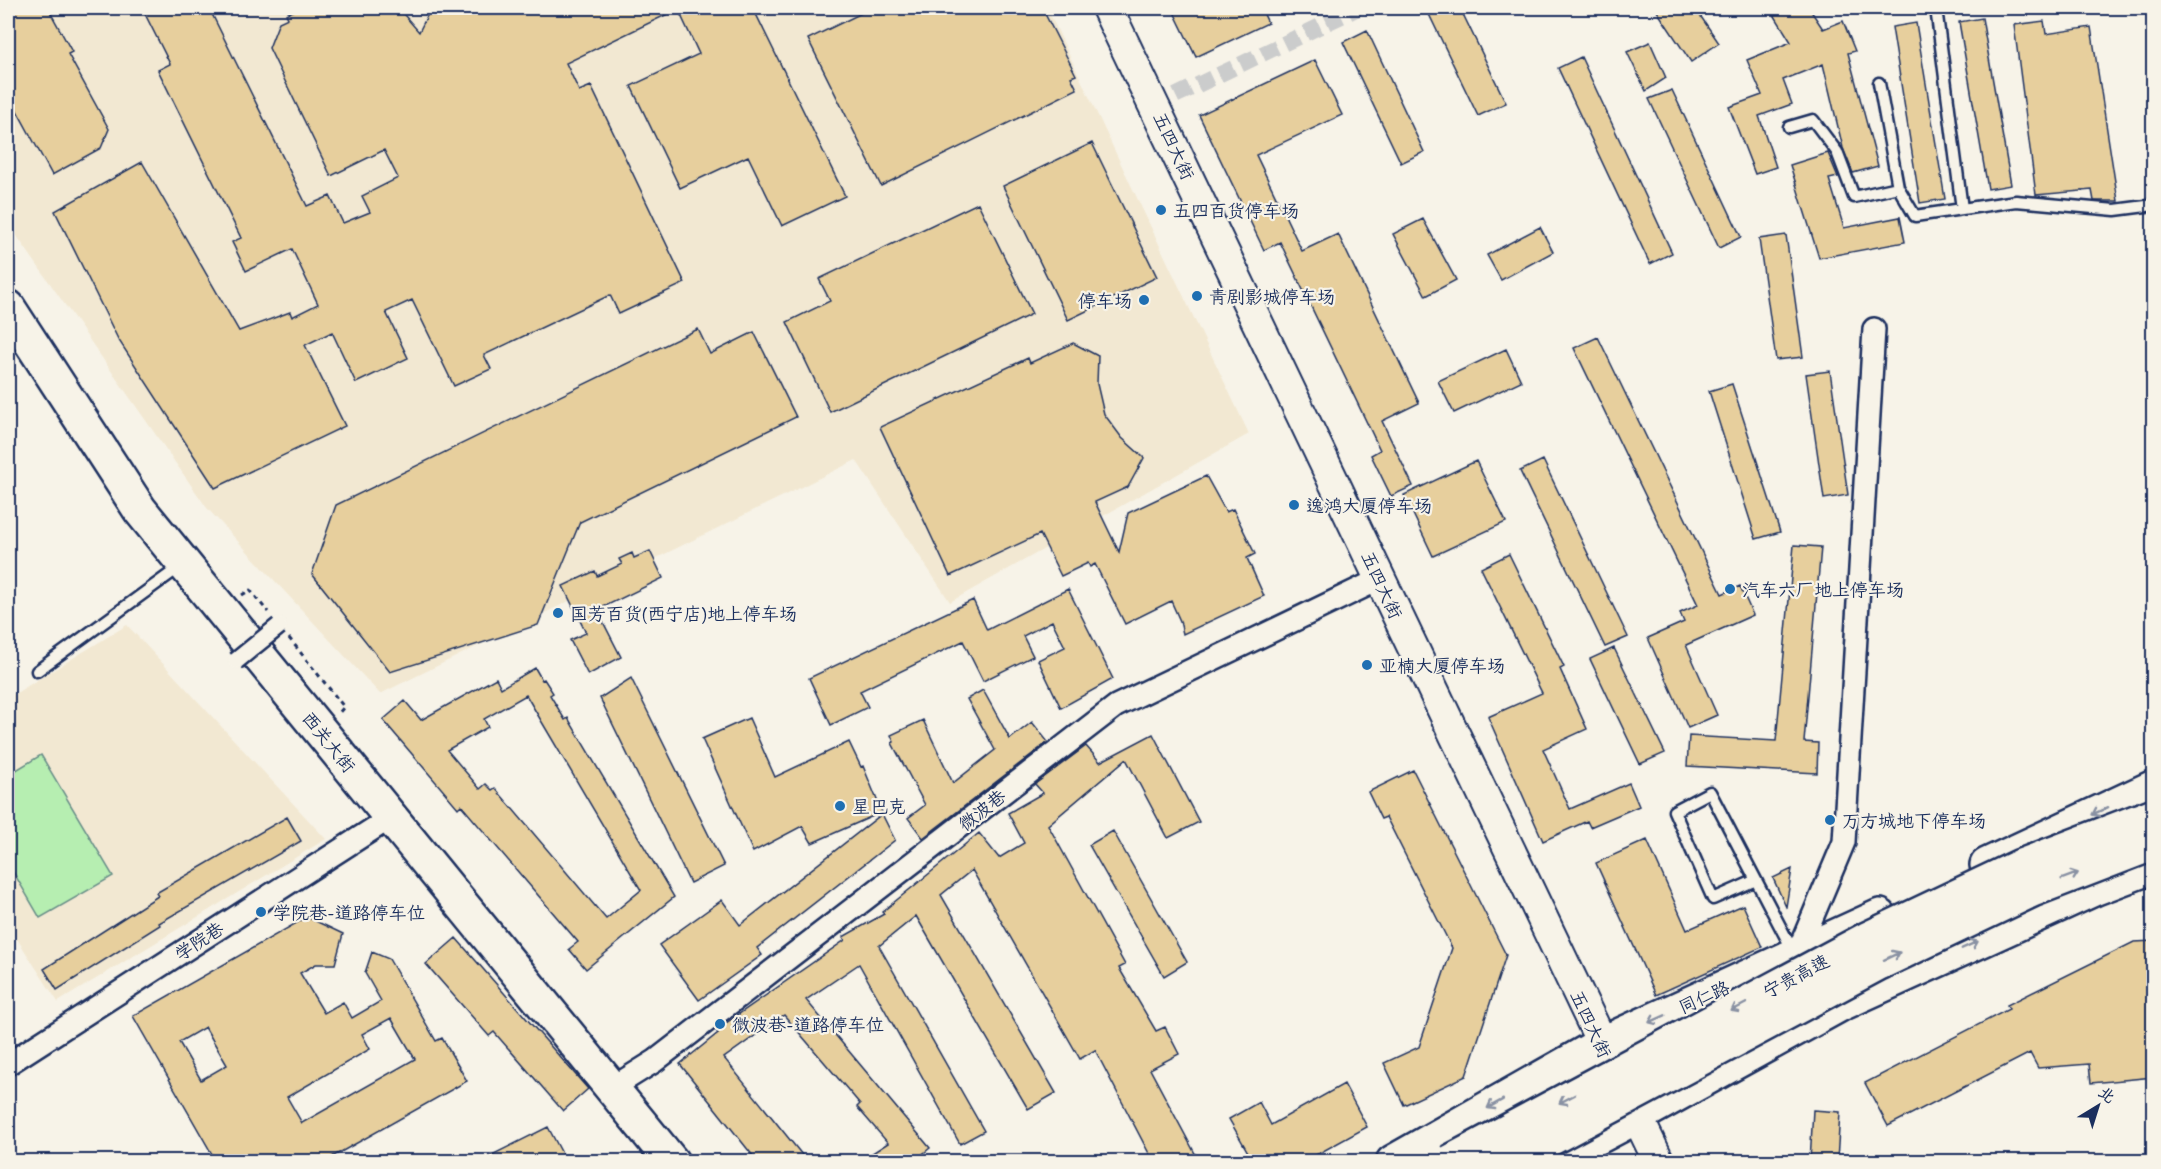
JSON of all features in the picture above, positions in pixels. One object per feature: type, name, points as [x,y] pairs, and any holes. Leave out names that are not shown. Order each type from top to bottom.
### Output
[{"type":"main road","name":"五四大街","points":[[1107,8],[1659,1161]]},
{"type":"main road","name":"西关大街","points":[[8,307],[140,510],[672,1161]]},
{"type":"main road","name":"同仁路","points":[[1393,1161],[1601,1044],[1796,956],[2154,787]]},
{"type":"main road","name":"宁贵高速","points":[[1450,1161],[1867,939],[2021,866],[2154,814]]},
{"type":"main road","name":"宁贵高速","points":[[1507,1161],[1879,963],[2032,890],[2154,843]]},
{"type":"main road","points":[[1551,1161],[1638,1116],[1839,1005],[2096,888],[2154,866]]},
{"type":"street","points":[[1796,956],[1844,842],[1874,329]]},
{"type":"street","name":"微波巷","points":[[612,1088],[655,1061],[1116,706],[1380,579]]},
{"type":"street","points":[[236,661],[279,626]]},
{"type":"street","name":"学院巷","points":[[8,1064],[390,818]]},
{"type":"lane","points":[[1936,8],[1962,209]]},
{"type":"lane","points":[[1879,83],[1898,187],[1915,216],[2016,201],[2115,210],[2154,205]]},
{"type":"lane","points":[[1789,126],[1813,120],[1837,152],[1854,198],[1898,187]]},
{"type":"lane","points":[[37,671],[184,564]]},
{"type":"lane","points":[[1756,880],[1713,899],[1674,811],[1710,792],[1796,956]]},
{"type":"path","points":[[221,610],[250,590],[279,626],[344,707],[320,733]]},
{"type":"shaded area","points":[[8,8],[1047,8],[1249,434],[950,602],[856,460],[380,694],[207,508],[8,222]]},
{"type":"shaded area","points":[[127,625],[326,839],[58,1002],[8,925],[8,698]]},
{"type":"green space","points":[[41,755],[113,876],[40,918],[8,863],[8,775]]},
{"type":"building","points":[[8,8],[48,8],[72,52],[68,54],[109,129],[101,148],[52,175],[8,94]]},
{"type":"building","points":[[142,8],[209,8],[307,206],[330,196],[343,223],[370,212],[362,196],[398,178],[384,150],[331,176],[269,48],[279,22],[288,18],[286,14],[300,8],[398,8],[419,32],[431,8],[753,8],[845,196],[782,226],[748,156],[680,188],[631,86],[699,54],[678,9],[566,63],[579,91],[591,86],[685,283],[619,314],[610,295],[484,355],[491,369],[454,386],[412,300],[386,312],[408,358],[356,383],[332,332],[305,345],[345,426],[215,488],[118,339],[55,211],[142,162],[239,331],[290,312],[292,317],[318,304],[292,249],[246,271],[232,242],[241,238],[158,70],[170,64]]},
{"type":"building","points":[[872,8],[1042,8],[1076,75],[1071,77],[1077,89],[881,186],[808,39]]},
{"type":"building","points":[[1172,8],[1261,8],[1268,23],[1196,57]]},
{"type":"building","points":[[1426,8],[1460,8],[1506,103],[1478,116]]},
{"type":"building","points":[[1655,8],[1695,8],[1719,43],[1691,62]]},
{"type":"building","points":[[1770,8],[1809,8],[1823,29],[1843,21],[1855,51],[1848,53],[1878,166],[1853,173],[1843,148],[1823,64],[1783,80],[1792,104],[1759,116],[1776,167],[1755,174],[1729,107],[1762,95],[1747,60],[1791,42]]},
{"type":"building","points":[[1982,18],[2011,185],[1988,189],[1959,22]]},
{"type":"building","points":[[2044,21],[2046,34],[2091,27],[2118,201],[2094,201],[2092,190],[2036,195],[2014,25]]},
{"type":"building","points":[[1916,23],[1945,199],[1920,203],[1892,27]]},
{"type":"building","points":[[1367,30],[1424,152],[1401,163],[1343,42]]},
{"type":"building","points":[[1650,42],[1666,78],[1646,91],[1627,52]]},
{"type":"building","points":[[1581,57],[1672,253],[1650,264],[1558,68]]},
{"type":"building","points":[[1315,60],[1342,115],[1256,155],[1302,251],[1338,234],[1419,403],[1382,421],[1413,486],[1391,496],[1371,455],[1380,450],[1280,242],[1264,250],[1199,115]]},
{"type":"building","points":[[1672,90],[1741,237],[1719,248],[1649,99]]},
{"type":"building","points":[[1092,143],[1157,277],[1068,320],[1003,186]]},
{"type":"building","points":[[1828,153],[1838,177],[1829,179],[1844,228],[1900,217],[1905,242],[1819,258],[1790,165]]},
{"type":"building","points":[[978,203],[1032,314],[830,412],[787,322],[830,301],[819,279]]},
{"type":"building","points":[[1423,219],[1456,280],[1426,296],[1393,234]]},
{"type":"building","points":[[1540,227],[1553,252],[1501,280],[1487,255]]},
{"type":"building","points":[[1786,235],[1803,357],[1776,360],[1759,239]]},
{"type":"building","points":[[698,329],[710,354],[754,332],[796,417],[580,522],[538,625],[390,672],[312,574],[336,505]]},
{"type":"building","points":[[1598,337],[1722,594],[1740,586],[1753,615],[1686,645],[1717,715],[1688,728],[1648,638],[1684,622],[1680,613],[1698,605],[1574,348]]},
{"type":"building","points":[[1073,343],[1098,356],[1097,384],[1104,414],[1122,438],[1144,458],[1128,487],[1095,502],[1119,552],[1128,513],[1206,476],[1226,512],[1233,509],[1255,554],[1247,558],[1264,596],[1183,634],[1171,601],[1125,624],[1095,564],[1090,567],[1088,563],[1061,576],[1040,534],[950,576],[880,427],[1028,358],[1030,363]]},
{"type":"building","points":[[1506,349],[1521,381],[1454,413],[1438,381]]},
{"type":"building","points":[[1830,371],[1848,495],[1824,499],[1806,374]]},
{"type":"building","points":[[1732,384],[1780,532],[1756,539],[1709,391]]},
{"type":"building","points":[[1543,460],[1628,637],[1605,647],[1520,471]]},
{"type":"building","points":[[1476,461],[1506,522],[1433,556],[1404,495]]},
{"type":"building","points":[[1794,545],[1821,547],[1804,742],[1818,743],[1817,773],[1687,766],[1689,736],[1776,741]]},
{"type":"building","points":[[650,551],[663,578],[597,610],[621,657],[588,675],[570,640],[586,633],[563,586],[595,571],[597,576],[622,564],[619,559],[632,553],[634,558]]},
{"type":"building","points":[[1509,554],[1564,667],[1560,669],[1587,729],[1543,749],[1570,809],[1629,783],[1639,806],[1590,827],[1587,821],[1543,841],[1488,717],[1542,693],[1481,568]]},
{"type":"building","points":[[1068,589],[1113,679],[1061,708],[1038,660],[1065,647],[1052,621],[1023,636],[1033,656],[983,681],[963,641],[860,691],[868,707],[831,725],[809,678],[973,600],[987,630]]},
{"type":"building","points":[[1614,648],[1665,753],[1640,764],[1590,659]]},
{"type":"building","points":[[535,668],[553,693],[550,695],[565,720],[568,718],[674,897],[586,969],[569,949],[578,942],[461,805],[458,808],[383,720],[405,701],[421,720],[496,678],[501,688]],"holes":[[[526,695],[641,890],[606,919],[495,788],[492,790],[486,784],[480,789],[447,750],[488,727],[484,719]]]},
{"type":"building","points":[[631,678],[724,866],[690,883],[600,698]]},
{"type":"building","points":[[983,690],[1010,739],[1032,722],[1048,742],[923,838],[908,818],[925,805],[892,743],[894,742],[891,735],[923,720],[953,783],[995,750],[967,699]]},
{"type":"building","points":[[749,718],[775,777],[849,742],[861,767],[863,766],[882,812],[812,843],[802,826],[753,852],[702,739]]},
{"type":"building","points":[[1153,734],[1199,822],[1168,838],[1126,759],[1048,825],[1125,965],[1119,968],[1156,1031],[1165,1027],[1179,1054],[1150,1069],[1199,1161],[1153,1161],[1095,1050],[1080,1059],[972,870],[941,895],[1056,1093],[1028,1109],[916,916],[879,946],[984,1131],[960,1144],[859,964],[806,1000],[930,1148],[914,1161],[860,1161],[888,1143],[857,1107],[860,1104],[784,1015],[724,1058],[807,1161],[757,1161],[680,1064],[718,1033],[716,1030],[845,940],[843,937],[884,914],[882,912],[979,833],[999,858],[1024,843],[1008,813],[1043,793],[1035,784],[1086,746],[1100,762]]},
{"type":"building","points":[[1413,770],[1506,955],[1466,1076],[1404,1105],[1384,1063],[1419,1047],[1452,948],[1386,817],[1381,819],[1368,792]]},
{"type":"building","points":[[882,814],[895,840],[757,948],[762,955],[699,1000],[659,945],[722,900],[740,925]]},
{"type":"building","points":[[287,817],[301,841],[159,923],[160,925],[57,990],[44,969],[158,896],[156,893]]},
{"type":"building","points":[[1113,831],[1187,962],[1164,976],[1089,845]]},
{"type":"building","points":[[1647,840],[1687,930],[1743,905],[1762,947],[1656,995],[1596,863]]},
{"type":"building","points":[[1792,869],[1786,907],[1773,878]]},
{"type":"building","points":[[307,917],[343,934],[335,964],[316,964],[300,973],[324,1013],[343,1002],[352,1018],[381,1001],[365,973],[372,952],[389,959],[436,1041],[442,1038],[467,1081],[325,1161],[216,1161],[133,1016]],"holes":[[[391,1018],[415,1059],[302,1123],[287,1097],[370,1049],[362,1034]],[[205,1027],[227,1065],[201,1080],[179,1042]]]},
{"type":"building","points":[[456,938],[588,1089],[563,1111],[494,1032],[489,1036],[426,964]]},
{"type":"building","points":[[2154,941],[2154,1077],[2091,1083],[2089,1064],[2038,1068],[2030,1053],[1888,1126],[1865,1083],[2009,1009],[2007,1005],[2134,942]]},
{"type":"building","points":[[1344,1084],[1367,1127],[1305,1161],[1253,1161],[1229,1119],[1259,1102],[1271,1125]]},
{"type":"building","points":[[1813,1110],[1840,1112],[1837,1161],[1810,1161]]},
{"type":"building","points":[[548,1127],[566,1161],[480,1161]]},
{"type":"tunnel","points":[[1154,106],[1358,8]]},
{"type":"place","name":"五四百货停车场","points":[[1161,210]]},
{"type":"place","name":"青剧影城停车场","points":[[1197,296]]},
{"type":"place","name":"停车场","points":[[1144,300]]},
{"type":"place","name":"逸鸿大厦停车场","points":[[1294,505]]},
{"type":"place","name":"汽车六厂地上停车场","points":[[1730,589]]},
{"type":"place","name":"国芳百货(西宁店)地上停车场","points":[[558,613]]},
{"type":"place","name":"亚楠大厦停车场","points":[[1367,665]]},
{"type":"place","name":"星巴克","points":[[840,806]]},
{"type":"place","name":"万方城地下停车场","points":[[1830,820]]},
{"type":"place","name":"学院巷-道路停车位","points":[[261,912]]},
{"type":"place","name":"微波巷-道路停车位","points":[[720,1024]]}]
